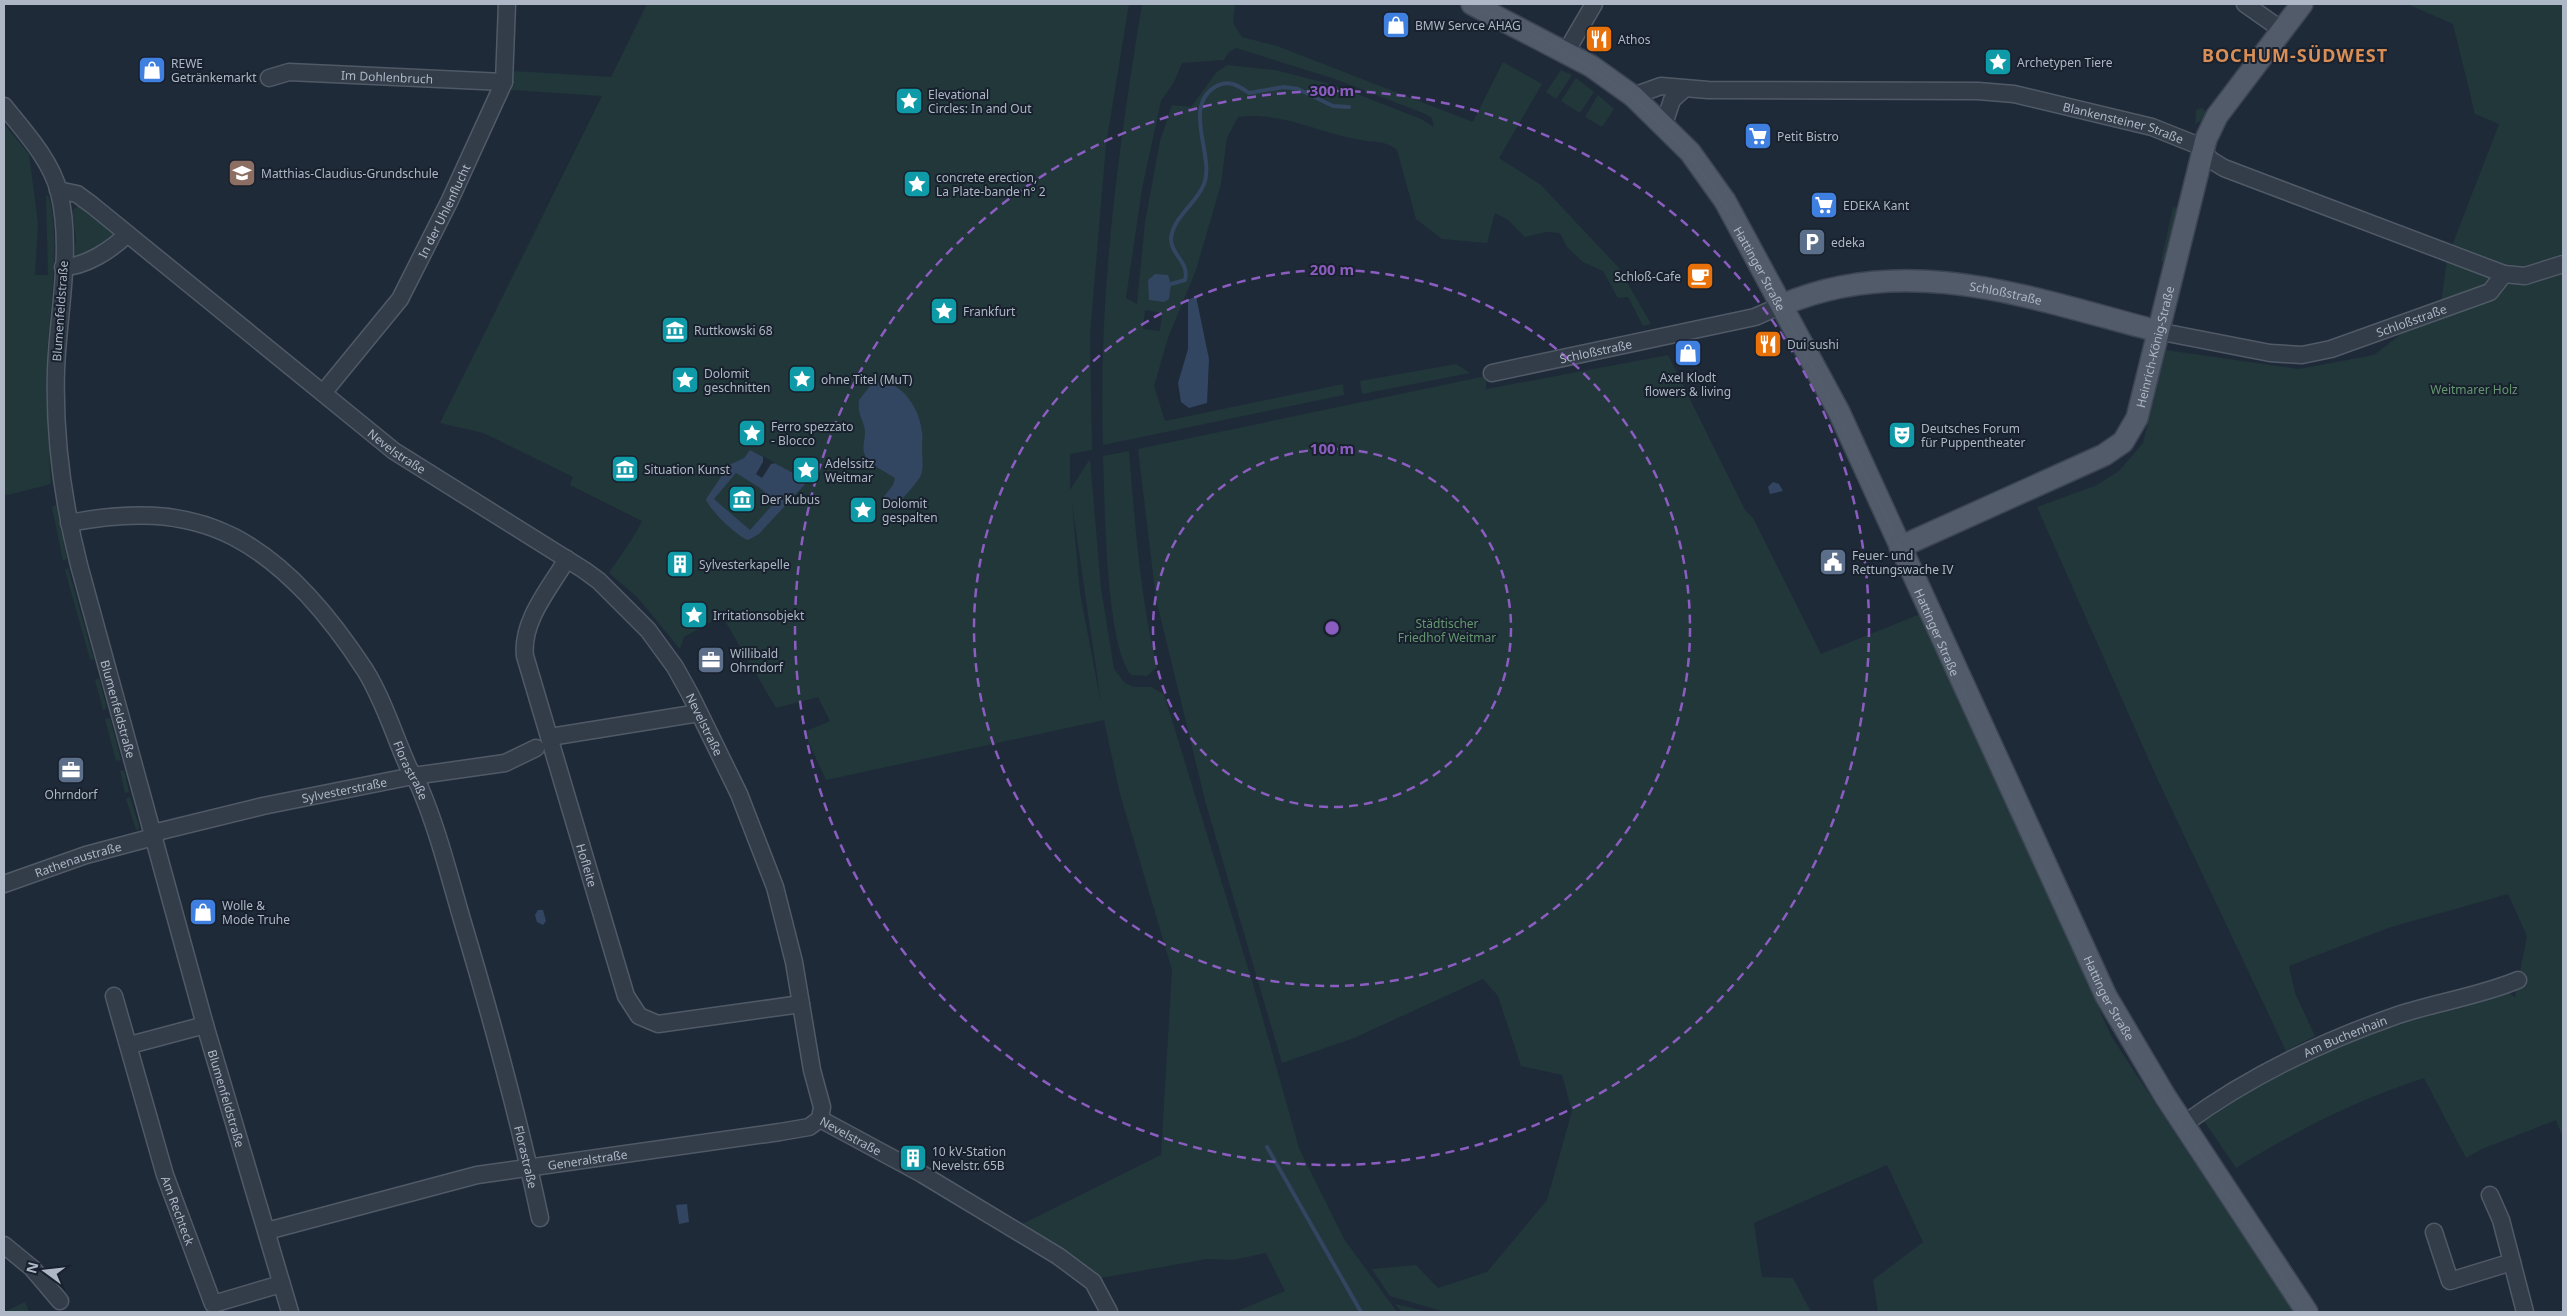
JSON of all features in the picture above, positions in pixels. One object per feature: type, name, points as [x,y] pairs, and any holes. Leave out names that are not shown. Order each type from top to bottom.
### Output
[{"type":"main road","name":"Hattinger Straße","points":[[1472,4],[1566,52],[1599,71],[1633,96],[1664,124],[1690,152],[1715,185],[1836,405],[2089,964],[2135,1050],[2307,1312]]},
{"type":"main road","name":"Heinrich-König-Straße","points":[[1900,547],[2081,466],[2123,442],[2137,418],[2202,150],[2217,116],[2302,4]]},
{"type":"main road","name":"Schloßstraße","points":[[1782,306],[1816,294],[1870,282],[1938,281],[1969,284],[2029,296],[2158,331]]},
{"type":"street","name":"In der Uhlenflucht","points":[[323,393],[404,293],[504,82],[507,4]]},
{"type":"street","points":[[1566,52],[1594,4]]},
{"type":"street","points":[[2245,4],[2282,30]]},
{"type":"street","name":"Im Dohlenbruch","points":[[269,78],[289,72],[504,82]]},
{"type":"street","name":"Blankensteiner Straße","points":[[1633,96],[1661,86],[1684,89],[2003,92],[2152,127],[2193,143],[2211,160],[2224,168],[2504,274],[2525,276],[2563,264]]},
{"type":"street","points":[[1664,124],[1672,100],[1684,89]]},
{"type":"street","name":"Blumenfeldstraße","points":[[4,106],[36,149],[58,190],[63,224],[63,267],[56,405],[62,477],[69,523],[205,1025],[290,1312]]},
{"type":"street","name":"Nevelstraße","points":[[58,190],[77,194],[407,460],[568,559],[599,581],[648,630],[675,667],[699,713],[739,794],[775,887],[790,942],[812,1070],[822,1107],[820,1119],[914,1170],[1058,1256],[1093,1282],[1110,1312]]},
{"type":"street","points":[[63,267],[75,267],[118,243],[127,234]]},
{"type":"street","name":"Schloßstraße","points":[[2158,331],[2270,353],[2302,355],[2331,349],[2490,292],[2504,274]]},
{"type":"street","name":"Schloßstraße","points":[[1492,373],[1763,315],[1782,306]]},
{"type":"street","name":"Florastraße","points":[[69,523],[117,514],[169,516],[201,524],[222,532],[267,558],[294,581],[317,606],[366,671],[420,788],[440,848],[481,984],[540,1218]]},
{"type":"street","name":"Hofleite","points":[[568,559],[530,621],[524,644],[525,656],[626,996],[637,1013],[652,1022],[667,1024],[801,1004]]},
{"type":"street","points":[[550,737],[699,713]]},
{"type":"street","name":"Sylvesterstraße","points":[[153,836],[161,831],[263,806],[413,776],[505,763],[536,748]]},
{"type":"street","name":"Rathenaustraße","points":[[4,884],[86,855],[153,836]]},
{"type":"street","name":"Am Buchenhain","points":[[2184,1124],[2251,1082],[2347,1034],[2399,1015],[2518,980]]},
{"type":"street","name":"Am Rechteck","points":[[114,996],[126,1040],[130,1045],[165,1175],[213,1304],[281,1284]]},
{"type":"street","points":[[130,1045],[205,1025]]},
{"type":"street","name":"Generalstraße","points":[[267,1231],[477,1175],[780,1132],[809,1127],[817,1124],[820,1119]]},
{"type":"street","points":[[2490,1194],[2501,1220],[2525,1312]]},
{"type":"street","points":[[2434,1232],[2450,1281],[2512,1262]]},
{"type":"street","points":[[4,1245],[26,1263],[60,1301]]},
{"type":"green space","points":[[647,4],[1129,4],[1106,145],[1090,335],[1092,450],[1070,454],[1070,490],[1090,459],[1101,588],[1114,669],[1125,683],[1134,687],[1151,687],[1164,694],[1253,984],[1299,1148],[1344,1239],[1397,1312],[1235,1312],[1285,1291],[1266,1253],[1233,1260],[1207,1259],[1095,1279],[1018,1226],[1161,1155],[1172,970],[1120,794],[1104,720],[826,780],[804,732],[830,721],[818,697],[776,708],[722,616],[684,637],[680,649],[637,597],[609,573],[642,521],[570,485],[573,477],[494,438],[483,433],[440,423],[602,96],[511,90],[513,71],[611,77]],"holes":[[[1072,504],[1101,703],[1080,593]]]},
{"type":"green space","points":[[1142,4],[1235,4],[1233,23],[1242,37],[1277,46],[1473,122],[1503,62],[1542,84],[1499,158],[1541,185],[1619,268],[1651,324],[1643,326],[1628,297],[1618,298],[1603,271],[1583,262],[1567,247],[1560,233],[1546,232],[1525,237],[1508,220],[1495,213],[1487,243],[1442,239],[1416,219],[1397,150],[1388,145],[1345,137],[1269,117],[1238,117],[1227,138],[1221,184],[1196,270],[1168,338],[1154,386],[1165,421],[1343,384],[1344,395],[1103,445],[1102,389],[1107,278],[1125,114]],"holes":[[[1236,48],[1335,79],[1423,113],[1432,118],[1434,127],[1421,119],[1334,85],[1275,70],[1227,65],[1216,73],[1191,107],[1172,105],[1160,141],[1145,222],[1137,304],[1126,298],[1142,189],[1161,101],[1174,82],[1182,63],[1224,60],[1229,52]],[[1145,310],[1162,313],[1160,331],[1143,329]]]},
{"type":"green space","name":"Weitmarer Holz","points":[[2407,4],[2563,4],[2563,1138],[2556,1120],[2482,1149],[2466,1158],[2424,1078],[2374,1096],[2327,1117],[2281,1141],[2236,1168],[2204,1121],[2260,1083],[2328,1048],[2464,1002],[2506,991],[2515,997],[2527,936],[2508,894],[2388,928],[2289,966],[2295,993],[2315,1036],[2286,1051],[2157,778],[2037,507],[2097,485],[2119,471],[2143,443],[2166,350],[2299,369],[2374,355],[2441,303],[2447,259],[2499,124],[2475,114],[2453,24]]},
{"type":"green space","points":[[1561,70],[1572,75],[1556,99],[1546,92]]},
{"type":"green space","points":[[1576,78],[1594,92],[1580,113],[1561,101]]},
{"type":"green space","points":[[1598,95],[1614,109],[1602,127],[1585,117]]},
{"type":"green space","points":[[2202,108],[2208,114],[2204,119],[2195,124],[2196,110]]},
{"type":"green space","points":[[4,124],[29,154],[38,223],[35,275],[48,275],[46,196],[48,195],[54,230],[54,275],[47,358],[51,484],[7,495],[4,493]]},
{"type":"green space","points":[[82,204],[115,233],[111,241],[74,259],[76,240],[72,210]]},
{"type":"green space","points":[[2173,207],[2182,209],[2174,241],[2170,240],[2165,262],[2161,261]]},
{"type":"green space","name":"Städtischer Friedhof Weitmar","points":[[1668,355],[1745,510],[1753,518],[1821,654],[1920,614],[2049,893],[2111,1036],[2293,1312],[1878,1312],[1873,1280],[1923,1242],[1887,1165],[1754,1223],[1762,1277],[1793,1278],[1811,1312],[1445,1312],[1390,1296],[1372,1269],[1416,1265],[1438,1288],[1487,1272],[1547,1200],[1572,1111],[1562,1075],[1521,1066],[1498,996],[1483,979],[1354,1038],[1282,1063],[1206,804],[1156,599],[1138,449],[1486,376],[1486,389]]},
{"type":"green space","points":[[1456,364],[1470,373],[1362,394],[1360,381]]},
{"type":"green space","points":[[1129,451],[1142,587],[1157,667],[1147,676],[1131,675],[1122,658],[1111,603],[1108,570],[1103,456]]},
{"type":"green space","points":[[56,505],[67,559],[63,561],[52,507]]},
{"type":"green space","points":[[68,568],[94,660],[90,659],[65,570]]},
{"type":"green space","points":[[99,678],[107,708],[103,710],[95,680]]},
{"type":"green space","points":[[110,718],[121,760],[116,761],[105,719]]},
{"type":"green space","points":[[124,770],[129,792],[125,793],[120,771]]},
{"type":"green space","points":[[130,797],[140,829],[136,830],[126,799]]},
{"type":"green space","points":[[25,1302],[29,1312],[4,1312]]},
{"type":"green space","points":[[1395,1304],[1429,1312],[1402,1312]]},
{"type":"water","points":[[1155,274],[1168,275],[1171,284],[1169,299],[1164,302],[1149,300],[1148,280]]},
{"type":"water","points":[[1196,296],[1209,359],[1207,403],[1189,408],[1181,402],[1178,383],[1188,349],[1188,300]]},
{"type":"water","points":[[878,382],[895,386],[909,398],[921,423],[923,465],[921,475],[894,507],[886,505],[883,498],[893,485],[895,478],[868,462],[864,449],[865,431],[859,410],[859,400],[870,386]]},
{"type":"water","points":[[750,450],[808,481],[759,534],[748,540],[724,522],[708,504],[706,499],[729,465],[744,458]],"holes":[[[736,473],[760,488],[775,502],[750,530],[714,499]]]},
{"type":"water","points":[[1773,482],[1779,484],[1783,491],[1770,494],[1768,487]]},
{"type":"water","points":[[538,910],[543,910],[546,921],[543,925],[537,922],[535,915]]},
{"type":"water","points":[[687,1204],[689,1222],[679,1224],[676,1205]]},
{"type":"pier","points":[[763,456],[775,463],[771,464],[762,478],[756,474],[763,462]]},
{"type":"waterway","points":[[1171,284],[1185,280],[1185,269],[1172,245],[1172,231],[1204,184],[1206,160],[1201,132],[1201,107],[1206,96],[1215,87],[1229,83],[1237,85],[1249,93],[1284,87],[1298,89],[1333,106],[1349,107]]},
{"type":"waterway","points":[[1267,1147],[1361,1312]]},
{"type":"tram line","points":[[1467,4],[1542,40],[1618,87],[1659,122],[1700,170],[1717,195],[1765,276],[1837,414],[1877,497],[2065,920],[2106,1003],[2139,1060],[2304,1312]]},
{"type":"place","name":"BMW Servce AHAG","points":[[1396,25]]},
{"type":"place","name":"Athos","points":[[1599,39]]},
{"type":"place","name":"Archetypen Tiere","points":[[1998,62]]},
{"type":"place","name":"REWE Getränkemarkt","points":[[152,70]]},
{"type":"place","name":"Elevational Circles: In and Out","points":[[909,101]]},
{"type":"place","name":"Petit Bistro","points":[[1758,136]]},
{"type":"place","name":"Matthias-Claudius-Grundschule","points":[[242,173]]},
{"type":"place","name":"concrete erection, La Plate-bande n° 2","points":[[917,184]]},
{"type":"place","name":"EDEKA Kant","points":[[1824,205]]},
{"type":"place","name":"edeka","points":[[1812,242]]},
{"type":"place","name":"Schloß-Cafe","points":[[1700,276]]},
{"type":"place","name":"Frankfurt","points":[[944,311]]},
{"type":"place","name":"Ruttkowski 68","points":[[675,330]]},
{"type":"place","name":"Dui sushi","points":[[1768,344]]},
{"type":"place","name":"Axel Klodt flowers & living","points":[[1688,353]]},
{"type":"place","name":"ohne Titel (MuT)","points":[[802,379]]},
{"type":"place","name":"Dolomit geschnitten","points":[[685,380]]},
{"type":"place","name":"Ferro spezzato - Blocco","points":[[752,433]]},
{"type":"place","name":"Deutsches Forum für Puppentheater","points":[[1902,435]]},
{"type":"place","name":"Situation Kunst","points":[[625,469]]},
{"type":"place","name":"Adelssitz Weitmar","points":[[806,470]]},
{"type":"place","name":"Der Kubus","points":[[742,499]]},
{"type":"place","name":"Dolomit gespalten","points":[[863,510]]},
{"type":"place","name":"Feuer- und Rettungswache IV","points":[[1833,562]]},
{"type":"place","name":"Sylvesterkapelle","points":[[680,564]]},
{"type":"place","name":"Irritationsobjekt","points":[[694,615]]},
{"type":"place","name":"Willibald Ohrndorf","points":[[711,660]]},
{"type":"place","name":"Ohrndorf","points":[[71,770]]},
{"type":"place","name":"Wolle & Mode Truhe","points":[[203,912]]},
{"type":"place","name":"10 kV-Station Nevelstr. 65B","points":[[913,1158]]},
{"type":"district","name":"BOCHUM-SÜDWEST","points":[[2295,55]]}]
